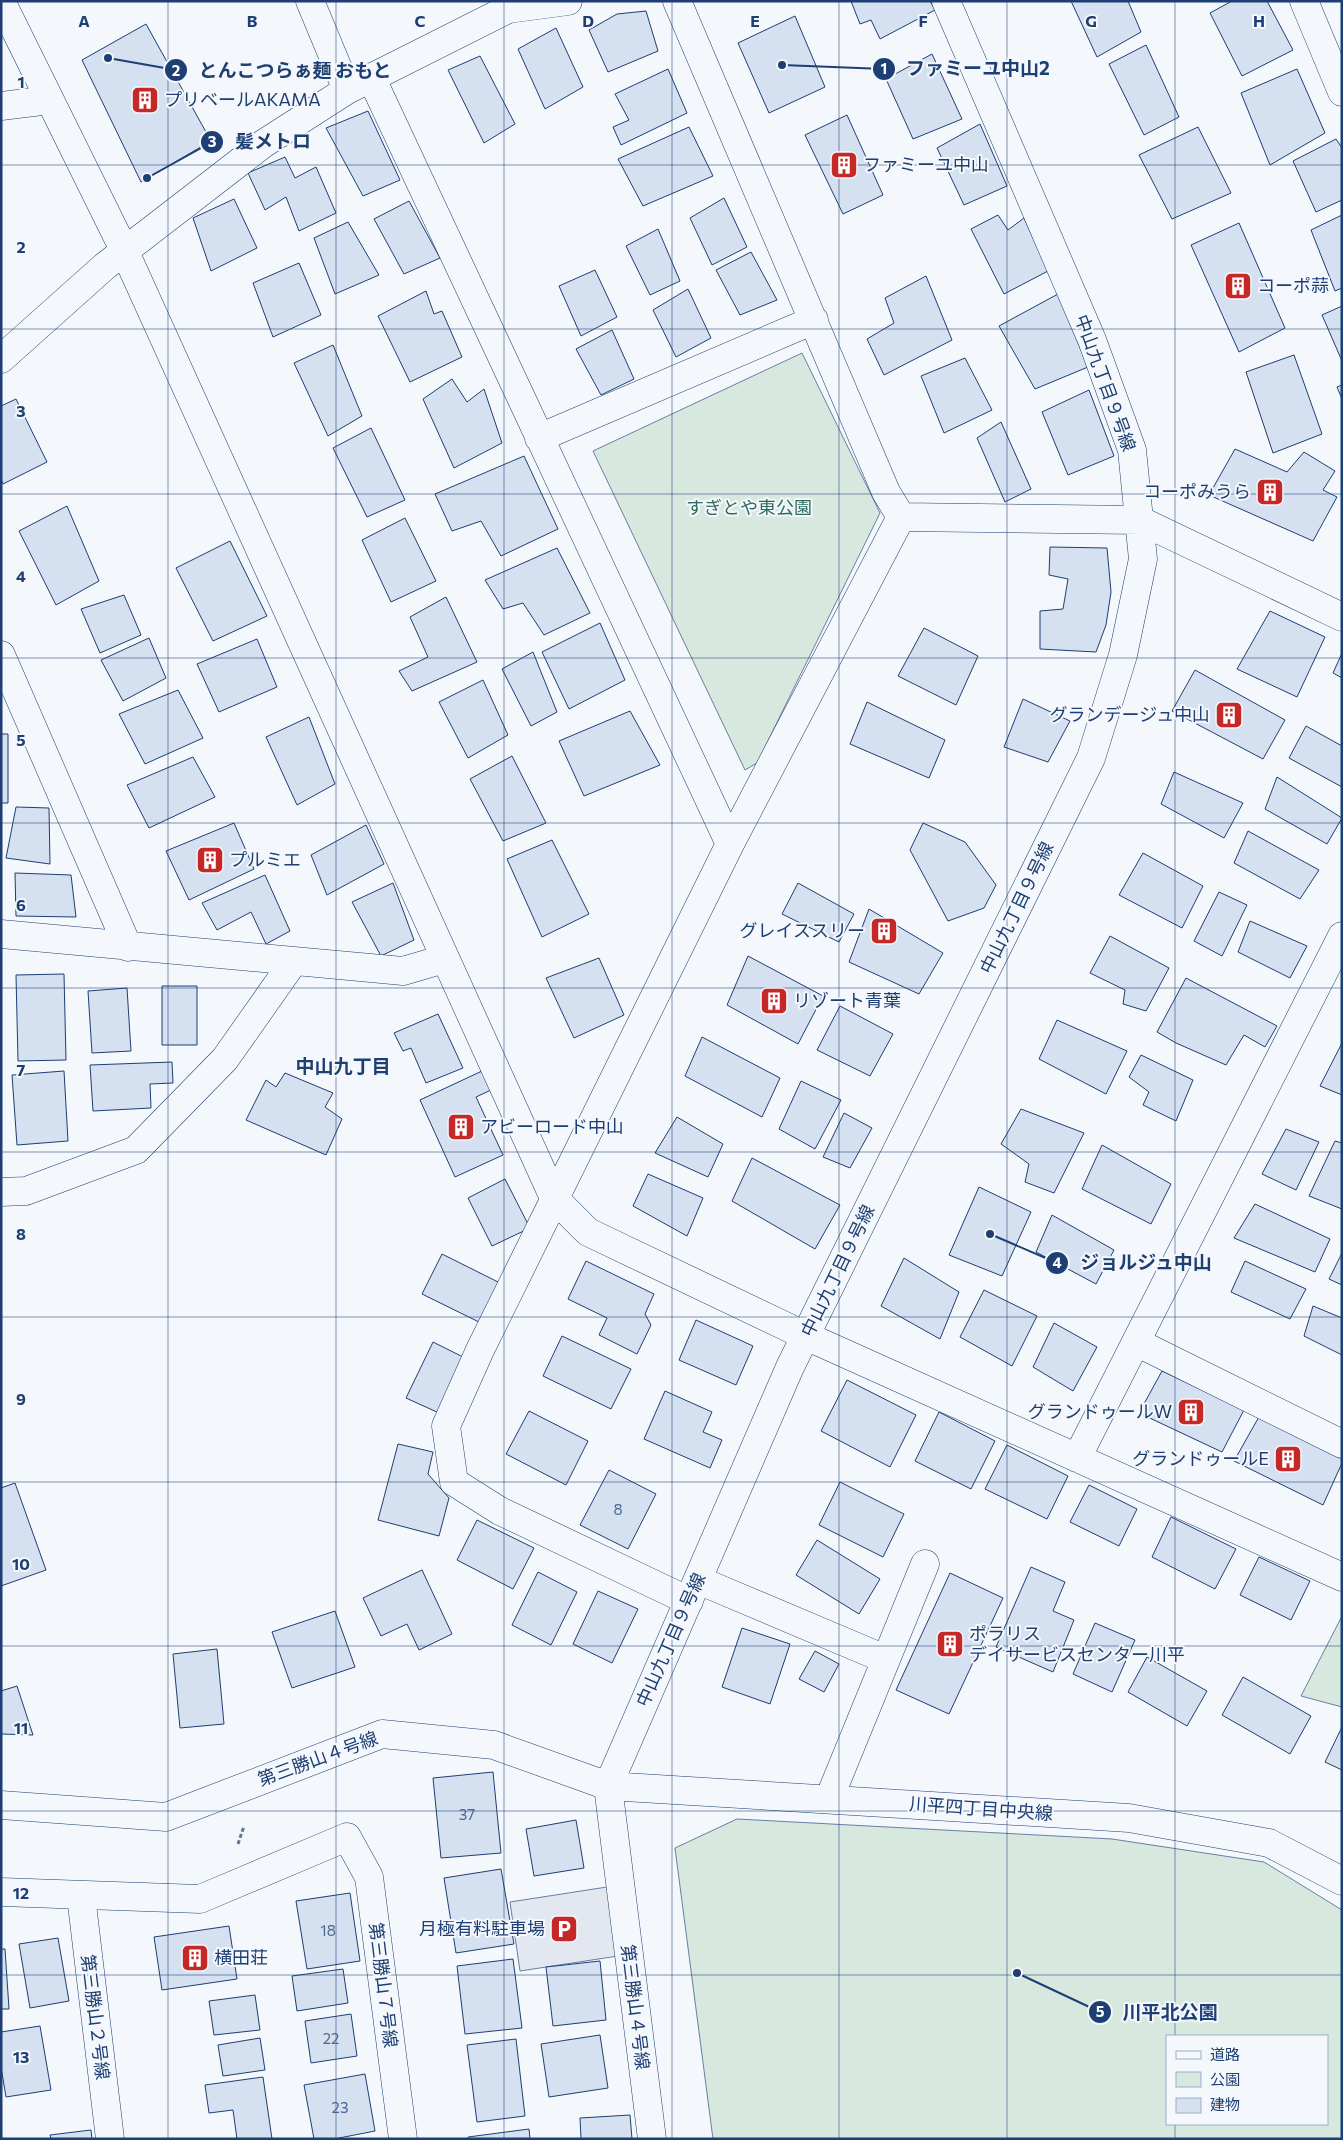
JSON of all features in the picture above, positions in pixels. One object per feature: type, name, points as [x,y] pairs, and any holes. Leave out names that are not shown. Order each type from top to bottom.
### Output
[{"type":"street","points":[[1,1],[125,252],[444,960],[554,1198],[588,1232],[806,1336],[1342,1577]]},
{"type":"street","points":[[310,1],[359,84],[539,438],[730,844]]},
{"type":"street","points":[[1,359],[105,266],[263,144],[359,84],[508,9],[568,1]]},
{"type":"street","points":[[677,1],[886,492],[902,517]]},
{"type":"street","name":"中山九丁目９号線","points":[[608,1786],[806,1336],[1091,758],[1123,655],[1143,558],[1132,450],[1092,340],[946,1]]},
{"type":"street","points":[[1304,1],[1342,92]]},
{"type":"street","points":[[1,106],[50,100]]},
{"type":"street","points":[[539,438],[814,320]]},
{"type":"street","points":[[902,517],[1139,520],[1342,617]]},
{"type":"street","points":[[885,1659],[693,1591],[500,1511],[454,1482],[446,1426],[554,1198],[730,844],[902,517]]},
{"type":"street","points":[[1,654],[128,947]]},
{"type":"street","points":[[1,934],[402,971],[444,960]]},
{"type":"street","points":[[1077,1458],[1342,936]]},
{"type":"street","points":[[1,1192],[26,1191],[136,1150],[225,1058],[294,962]]},
{"type":"street","points":[[1136,1342],[1342,1444]]},
{"type":"street","points":[[829,1799],[925,1564]]},
{"type":"street","name":"第三勝山４号線","points":[[1,1805],[166,1817],[382,1734],[494,1745],[608,1786],[652,2139]]},
{"type":"street","name":"川平四丁目中央線","points":[[608,1786],[1129,1818],[1269,1843],[1342,1881]]},
{"type":"street","name":"第三勝山７号線","points":[[223,1889],[347,1837],[369,1877],[403,2139]]},
{"type":"street","points":[[1,1892],[200,1899],[223,1889]]},
{"type":"street","name":"第三勝山２号線","points":[[80,1896],[110,2139]]},
{"type":"path","points":[[223,1889],[259,1781]]},
{"type":"green space","name":"すぎとや東公園","points":[[802,353],[880,513],[757,763],[745,770],[593,451]]},
{"type":"green space","points":[[1342,1616],[1342,1707],[1301,1696]]},
{"type":"green space","points":[[737,1819],[1112,1839],[1264,1862],[1342,1910],[1342,2139],[713,2139],[675,1848]]},
{"type":"shaded area","name":"月極有料駐車場","points":[[607,1887],[618,1956],[520,1971],[510,1902]]},
{"type":"building","points":[[851,1],[930,1],[935,10],[880,39],[871,20],[860,24]]},
{"type":"building","points":[[1071,1],[1128,1],[1141,32],[1097,57]]},
{"type":"building","points":[[1232,1],[1267,1],[1293,50],[1242,76],[1210,13]]},
{"type":"building","points":[[646,11],[658,51],[608,72],[589,30],[617,14]]},
{"type":"building","points":[[795,16],[825,87],[769,113],[738,43]]},
{"type":"building","name":"プリベールAKAMA","points":[[146,24],[211,141],[141,182],[82,60]]},
{"type":"building","points":[[556,28],[583,87],[545,109],[518,49]]},
{"type":"building","points":[[1146,45],[1179,117],[1144,135],[1109,64]]},
{"type":"building","points":[[932,54],[962,119],[913,139],[886,79]]},
{"type":"building","points":[[480,56],[515,124],[484,143],[448,70]]},
{"type":"building","points":[[668,69],[687,113],[621,145],[613,127],[629,120],[615,94]]},
{"type":"building","points":[[1297,69],[1325,133],[1270,165],[1241,93]]},
{"type":"building","points":[[368,111],[400,180],[363,196],[326,128]]},
{"type":"building","name":"ファミーユ中山","points":[[847,115],[883,195],[843,214],[805,135]]},
{"type":"building","points":[[980,124],[1007,186],[964,205],[937,148]]},
{"type":"building","points":[[689,127],[713,176],[643,206],[618,159]]},
{"type":"building","points":[[1198,127],[1231,193],[1172,219],[1139,155]]},
{"type":"building","points":[[1336,139],[1342,148],[1342,200],[1316,212],[1293,161]]},
{"type":"building","points":[[285,157],[295,178],[316,167],[336,213],[299,231],[286,197],[265,210],[248,173]]},
{"type":"building","points":[[724,198],[747,247],[712,265],[690,218]]},
{"type":"building","points":[[234,199],[257,248],[211,271],[193,218]]},
{"type":"building","points":[[409,201],[440,258],[404,274],[374,219]]},
{"type":"building","points":[[998,215],[1008,230],[1024,218],[1048,271],[1004,294],[971,229]]},
{"type":"building","points":[[1342,215],[1342,288],[1335,291],[1311,230]]},
{"type":"building","points":[[348,222],[379,275],[335,294],[314,238]]},
{"type":"building","name":"コーポ蒜","points":[[1239,223],[1285,328],[1239,352],[1191,245]]},
{"type":"building","points":[[658,229],[680,281],[650,295],[626,246]]},
{"type":"building","points":[[751,252],[777,300],[740,315],[716,270]]},
{"type":"building","points":[[299,263],[321,315],[273,337],[253,283]]},
{"type":"building","points":[[595,270],[617,317],[581,336],[559,286]]},
{"type":"building","points":[[926,276],[952,340],[884,375],[867,339],[894,323],[885,298]]},
{"type":"building","points":[[688,289],[711,338],[676,357],[653,310]]},
{"type":"building","points":[[426,291],[434,314],[442,311],[462,357],[410,382],[378,316]]},
{"type":"building","points":[[1058,294],[1088,367],[1035,389],[999,326]]},
{"type":"building","points":[[1342,306],[1342,361],[1322,315]]},
{"type":"building","points":[[612,330],[634,379],[601,395],[576,349]]},
{"type":"building","points":[[333,345],[362,416],[328,436],[294,363]]},
{"type":"building","points":[[1294,355],[1322,434],[1273,453],[1246,372]]},
{"type":"building","points":[[965,358],[992,410],[944,433],[921,376]]},
{"type":"building","points":[[452,379],[467,402],[484,389],[502,443],[454,468],[423,399]]},
{"type":"building","points":[[1342,385],[1342,399],[1337,387]]},
{"type":"building","points":[[1089,390],[1114,456],[1068,475],[1042,412]]},
{"type":"building","points":[[16,399],[47,462],[3,484],[1,479],[1,406]]},
{"type":"building","points":[[1001,422],[1031,489],[1005,502],[977,438]]},
{"type":"building","points":[[371,428],[405,500],[367,517],[333,448]]},
{"type":"building","name":"コーポみうら","points":[[1235,449],[1287,472],[1304,452],[1335,471],[1323,490],[1337,497],[1313,541],[1209,495]]},
{"type":"building","points":[[524,456],[558,529],[501,556],[481,521],[452,531],[435,494]]},
{"type":"building","points":[[67,506],[99,581],[56,605],[19,531]]},
{"type":"building","points":[[405,518],[436,581],[391,602],[362,540]]},
{"type":"building","points":[[230,541],[267,616],[213,641],[176,568]]},
{"type":"building","points":[[1050,547],[1107,548],[1111,592],[1106,625],[1096,652],[1040,649],[1040,611],[1063,609],[1068,579],[1049,575]]},
{"type":"building","points":[[557,548],[590,613],[544,635],[523,603],[503,609],[485,580]]},
{"type":"building","points":[[124,595],[141,635],[100,653],[81,609]]},
{"type":"building","points":[[446,597],[477,662],[412,691],[399,671],[428,657],[410,617]]},
{"type":"building","points":[[1270,611],[1325,637],[1297,697],[1237,669]]},
{"type":"building","points":[[600,623],[625,680],[569,709],[542,652]]},
{"type":"building","points":[[924,628],[978,656],[956,705],[898,676]]},
{"type":"building","points":[[149,638],[166,678],[123,701],[101,660]]},
{"type":"building","points":[[257,639],[277,687],[219,712],[197,664]]},
{"type":"building","points":[[533,652],[557,712],[531,726],[502,669]]},
{"type":"building","points":[[1342,653],[1342,678],[1333,673]]},
{"type":"building","name":"グランデージュ中山","points":[[1195,670],[1285,720],[1263,759],[1172,711]]},
{"type":"building","points":[[483,680],[508,735],[468,758],[439,702]]},
{"type":"building","points":[[178,690],[203,738],[145,764],[119,714]]},
{"type":"building","points":[[1023,699],[1070,721],[1048,762],[1004,747]]},
{"type":"building","points":[[867,702],[945,740],[929,778],[850,744]]},
{"type":"building","points":[[630,711],[660,765],[584,796],[559,741]]},
{"type":"building","points":[[309,717],[335,784],[297,805],[266,737]]},
{"type":"building","points":[[1306,726],[1342,746],[1342,787],[1289,758]]},
{"type":"building","points":[[1,734],[8,734],[8,803],[1,803]]},
{"type":"building","points":[[512,756],[546,823],[503,841],[470,779]]},
{"type":"building","points":[[193,757],[215,797],[149,828],[127,785]]},
{"type":"building","points":[[1174,772],[1243,803],[1224,838],[1161,804]]},
{"type":"building","points":[[1277,777],[1342,818],[1327,844],[1265,809]]},
{"type":"building","points":[[16,807],[49,808],[50,864],[6,858]]},
{"type":"building","name":"プルミエ","points":[[234,823],[254,869],[189,900],[166,851]]},
{"type":"building","points":[[923,823],[965,842],[996,885],[984,908],[948,921],[910,850]]},
{"type":"building","points":[[366,825],[384,864],[327,895],[311,855]]},
{"type":"building","points":[[1248,831],[1319,870],[1300,899],[1234,863]]},
{"type":"building","points":[[552,840],[589,914],[542,937],[507,859]]},
{"type":"building","points":[[1143,853],[1203,886],[1182,928],[1119,895]]},
{"type":"building","points":[[15,873],[71,875],[76,917],[16,916]]},
{"type":"building","points":[[265,875],[290,931],[266,944],[251,912],[217,930],[202,903]]},
{"type":"building","points":[[393,883],[414,940],[381,956],[352,902]]},
{"type":"building","points":[[798,883],[854,914],[839,942],[782,914]]},
{"type":"building","points":[[1219,892],[1247,905],[1222,956],[1194,941]]},
{"type":"building","name":"グレイススリー","points":[[869,909],[943,953],[919,994],[849,962]]},
{"type":"building","points":[[1250,921],[1307,946],[1290,978],[1238,952]]},
{"type":"building","points":[[1110,936],[1169,968],[1146,1011],[1123,1004],[1125,990],[1090,973]]},
{"type":"building","name":"リゾート青葉","points":[[748,956],[823,996],[798,1044],[727,1005]]},
{"type":"building","points":[[599,958],[624,1015],[574,1038],[546,978]]},
{"type":"building","points":[[64,974],[66,1060],[18,1061],[16,975]]},
{"type":"building","points":[[1186,978],[1277,1026],[1265,1047],[1244,1035],[1226,1065],[1176,1043],[1157,1032]]},
{"type":"building","points":[[162,986],[197,986],[197,1045],[162,1045]]},
{"type":"building","points":[[127,988],[131,1051],[92,1053],[88,991]]},
{"type":"building","points":[[840,1006],[893,1034],[870,1076],[817,1050]]},
{"type":"building","points":[[438,1014],[463,1068],[426,1083],[411,1048],[403,1051],[394,1033]]},
{"type":"building","points":[[1057,1020],[1127,1051],[1106,1094],[1039,1059]]},
{"type":"building","points":[[702,1037],[780,1078],[762,1117],[685,1076]]},
{"type":"building","points":[[1342,1043],[1342,1095],[1320,1086]]},
{"type":"building","points":[[1141,1055],[1193,1080],[1176,1121],[1143,1105],[1149,1092],[1129,1077]]},
{"type":"building","points":[[172,1062],[173,1083],[150,1084],[151,1108],[93,1111],[90,1065]]},
{"type":"building","points":[[64,1071],[68,1141],[17,1145],[12,1075]]},
{"type":"building","name":"アビーロード中山","points":[[482,1071],[491,1090],[476,1097],[503,1155],[455,1177],[420,1100]]},
{"type":"building","points":[[285,1073],[333,1093],[325,1107],[342,1119],[326,1155],[246,1120],[266,1080],[276,1087]]},
{"type":"building","points":[[801,1081],[841,1100],[815,1149],[779,1129]]},
{"type":"building","points":[[1021,1109],[1084,1133],[1054,1193],[1025,1182],[1029,1164],[1001,1144]]},
{"type":"building","points":[[844,1113],[872,1128],[850,1168],[823,1157]]},
{"type":"building","points":[[677,1117],[723,1144],[708,1177],[655,1153]]},
{"type":"building","points":[[1286,1129],[1319,1142],[1296,1190],[1262,1174]]},
{"type":"building","points":[[1335,1141],[1342,1143],[1342,1209],[1309,1196]]},
{"type":"building","points":[[1102,1145],[1171,1184],[1151,1224],[1082,1189]]},
{"type":"building","points":[[752,1158],[840,1205],[815,1249],[732,1201]]},
{"type":"building","points":[[648,1174],[703,1198],[687,1236],[633,1206]]},
{"type":"building","points":[[505,1179],[530,1228],[492,1246],[468,1198]]},
{"type":"building","points":[[979,1187],[1031,1212],[1002,1276],[949,1255]]},
{"type":"building","points":[[1255,1204],[1330,1239],[1315,1272],[1234,1238]]},
{"type":"building","points":[[1052,1215],[1114,1250],[1096,1284],[1036,1252]]},
{"type":"building","points":[[1342,1253],[1342,1285],[1329,1279]]},
{"type":"building","points":[[442,1254],[502,1284],[483,1324],[422,1294]]},
{"type":"building","points":[[904,1258],[959,1292],[940,1339],[881,1306]]},
{"type":"building","points":[[586,1261],[654,1294],[645,1314],[651,1325],[637,1354],[599,1335],[607,1318],[568,1299]]},
{"type":"building","points":[[1245,1261],[1306,1289],[1290,1319],[1231,1292]]},
{"type":"building","points":[[984,1290],[1037,1316],[1012,1366],[960,1337]]},
{"type":"building","points":[[1313,1306],[1342,1318],[1342,1355],[1304,1336]]},
{"type":"building","points":[[696,1320],[753,1346],[736,1385],[679,1360]]},
{"type":"building","points":[[1054,1323],[1097,1347],[1073,1391],[1033,1367]]},
{"type":"building","points":[[562,1336],[631,1369],[611,1409],[543,1376]]},
{"type":"building","points":[[433,1342],[465,1358],[439,1413],[406,1398]]},
{"type":"building","name":"グランドゥールW","points":[[1162,1371],[1244,1410],[1222,1452],[1139,1413]]},
{"type":"building","points":[[847,1380],[916,1415],[890,1467],[821,1431]]},
{"type":"building","points":[[665,1391],[712,1412],[703,1432],[722,1440],[710,1468],[644,1439]]},
{"type":"building","points":[[529,1411],[588,1441],[566,1485],[506,1454]]},
{"type":"building","points":[[939,1412],[995,1441],[971,1489],[915,1461]]},
{"type":"building","name":"グランドゥールE","points":[[1260,1415],[1342,1457],[1342,1463],[1323,1505],[1234,1461]]},
{"type":"building","points":[[398,1444],[433,1452],[428,1474],[449,1498],[439,1536],[378,1520]]},
{"type":"building","points":[[1007,1445],[1068,1476],[1047,1519],[985,1489]]},
{"type":"building","points":[[609,1470],[656,1494],[628,1549],[580,1525]]},
{"type":"building","points":[[840,1482],[904,1514],[883,1557],[819,1525]]},
{"type":"building","points":[[15,1483],[46,1570],[1,1586],[1,1488]]},
{"type":"building","points":[[1089,1485],[1137,1509],[1119,1546],[1070,1522]]},
{"type":"building","points":[[1171,1517],[1236,1549],[1215,1589],[1152,1557]]},
{"type":"building","points":[[477,1520],[534,1548],[513,1589],[457,1560]]},
{"type":"building","points":[[817,1540],[880,1579],[859,1614],[796,1575]]},
{"type":"building","points":[[1259,1557],[1310,1581],[1291,1620],[1240,1595]]},
{"type":"building","points":[[1031,1567],[1065,1582],[1053,1611],[1074,1620],[1053,1672],[996,1647]]},
{"type":"building","points":[[422,1570],[452,1634],[419,1650],[407,1624],[381,1636],[363,1598]]},
{"type":"building","points":[[538,1572],[577,1592],[551,1645],[512,1625]]},
{"type":"building","name":"ポラリス デイサービスセンター川平","points":[[950,1573],[1003,1598],[949,1714],[896,1690]]},
{"type":"building","points":[[598,1591],[638,1609],[612,1663],[573,1644]]},
{"type":"building","points":[[335,1611],[355,1667],[292,1688],[272,1632]]},
{"type":"building","points":[[1095,1623],[1135,1640],[1112,1692],[1073,1674]]},
{"type":"building","points":[[742,1628],[790,1644],[770,1704],[722,1687]]},
{"type":"building","points":[[217,1649],[224,1724],[180,1728],[173,1654]]},
{"type":"building","points":[[815,1651],[839,1664],[824,1692],[799,1679]]},
{"type":"building","points":[[1147,1657],[1207,1691],[1187,1726],[1128,1692]]},
{"type":"building","points":[[1243,1677],[1311,1716],[1290,1754],[1222,1715]]},
{"type":"building","points":[[17,1686],[33,1735],[1,1734],[1,1691]]},
{"type":"building","points":[[1342,1727],[1342,1770],[1325,1762]]},
{"type":"building","points":[[493,1772],[501,1853],[441,1858],[433,1778]]},
{"type":"building","points":[[576,1820],[584,1868],[534,1876],[526,1829]]},
{"type":"building","points":[[501,1869],[514,1944],[456,1953],[444,1878]]},
{"type":"building","points":[[350,1893],[360,1961],[307,1969],[296,1901]]},
{"type":"building","name":"横田荘","points":[[229,1926],[237,1979],[162,1990],[154,1937]]},
{"type":"building","points":[[58,1938],[69,2001],[30,2008],[19,1944]]},
{"type":"building","points":[[1,1949],[5,1949],[9,2009],[1,2009]]},
{"type":"building","points":[[513,1959],[522,2028],[465,2034],[457,1966]]},
{"type":"building","points":[[600,1961],[606,2020],[553,2026],[546,1967]]},
{"type":"building","points":[[343,1969],[348,2003],[297,2011],[292,1976]]},
{"type":"building","points":[[255,1995],[260,2030],[214,2035],[209,2001]]},
{"type":"building","points":[[351,2014],[357,2056],[311,2063],[305,2021]]},
{"type":"building","points":[[40,2026],[51,2090],[6,2097],[1,2067],[1,2032]]},
{"type":"building","points":[[600,2035],[608,2088],[549,2097],[541,2044]]},
{"type":"building","points":[[260,2038],[265,2070],[223,2076],[218,2045]]},
{"type":"building","points":[[516,2039],[525,2116],[477,2122],[467,2045]]},
{"type":"building","points":[[365,2074],[375,2131],[334,2139],[314,2139],[304,2085]]},
{"type":"building","points":[[263,2077],[272,2139],[237,2139],[233,2110],[209,2113],[205,2085]]},
{"type":"building","points":[[630,2115],[632,2139],[581,2139],[580,2118]]},
{"type":"building","points":[[529,2129],[530,2139],[468,2139],[468,2137]]},
{"type":"building","points":[[91,2130],[92,2139],[51,2139],[50,2135]]},
{"type":"place","name":"とんこつらぁ麺 おもと","points":[[108,58]]},
{"type":"place","name":"ファミーユ中山2","points":[[782,65]]},
{"type":"place","name":"プリベールAKAMA","points":[[145,100]]},
{"type":"place","name":"ファミーユ中山","points":[[844,165]]},
{"type":"place","name":"髪メトロ","points":[[147,178]]},
{"type":"place","name":"コーポ蒜","points":[[1238,286]]},
{"type":"place","name":"コーポみうら","points":[[1270,492]]},
{"type":"place","name":"グランデージュ中山","points":[[1229,715]]},
{"type":"place","name":"プルミエ","points":[[210,860]]},
{"type":"place","name":"グレイススリー","points":[[884,931]]},
{"type":"place","name":"リゾート青葉","points":[[774,1001]]},
{"type":"place","name":"アビーロード中山","points":[[461,1127]]},
{"type":"place","name":"ジョルジュ中山","points":[[990,1234]]},
{"type":"place","name":"グランドゥールW","points":[[1191,1412]]},
{"type":"place","name":"グランドゥールE","points":[[1288,1459]]},
{"type":"place","name":"ポラリス デイサービスセンター川平","points":[[950,1644]]},
{"type":"place","name":"月極有料駐車場","points":[[564,1929]]},
{"type":"place","name":"横田荘","points":[[195,1958]]},
{"type":"place","name":"川平北公園","points":[[1017,1973]]},
{"type":"district","name":"中山九丁目","points":[[343,1066]]}]
